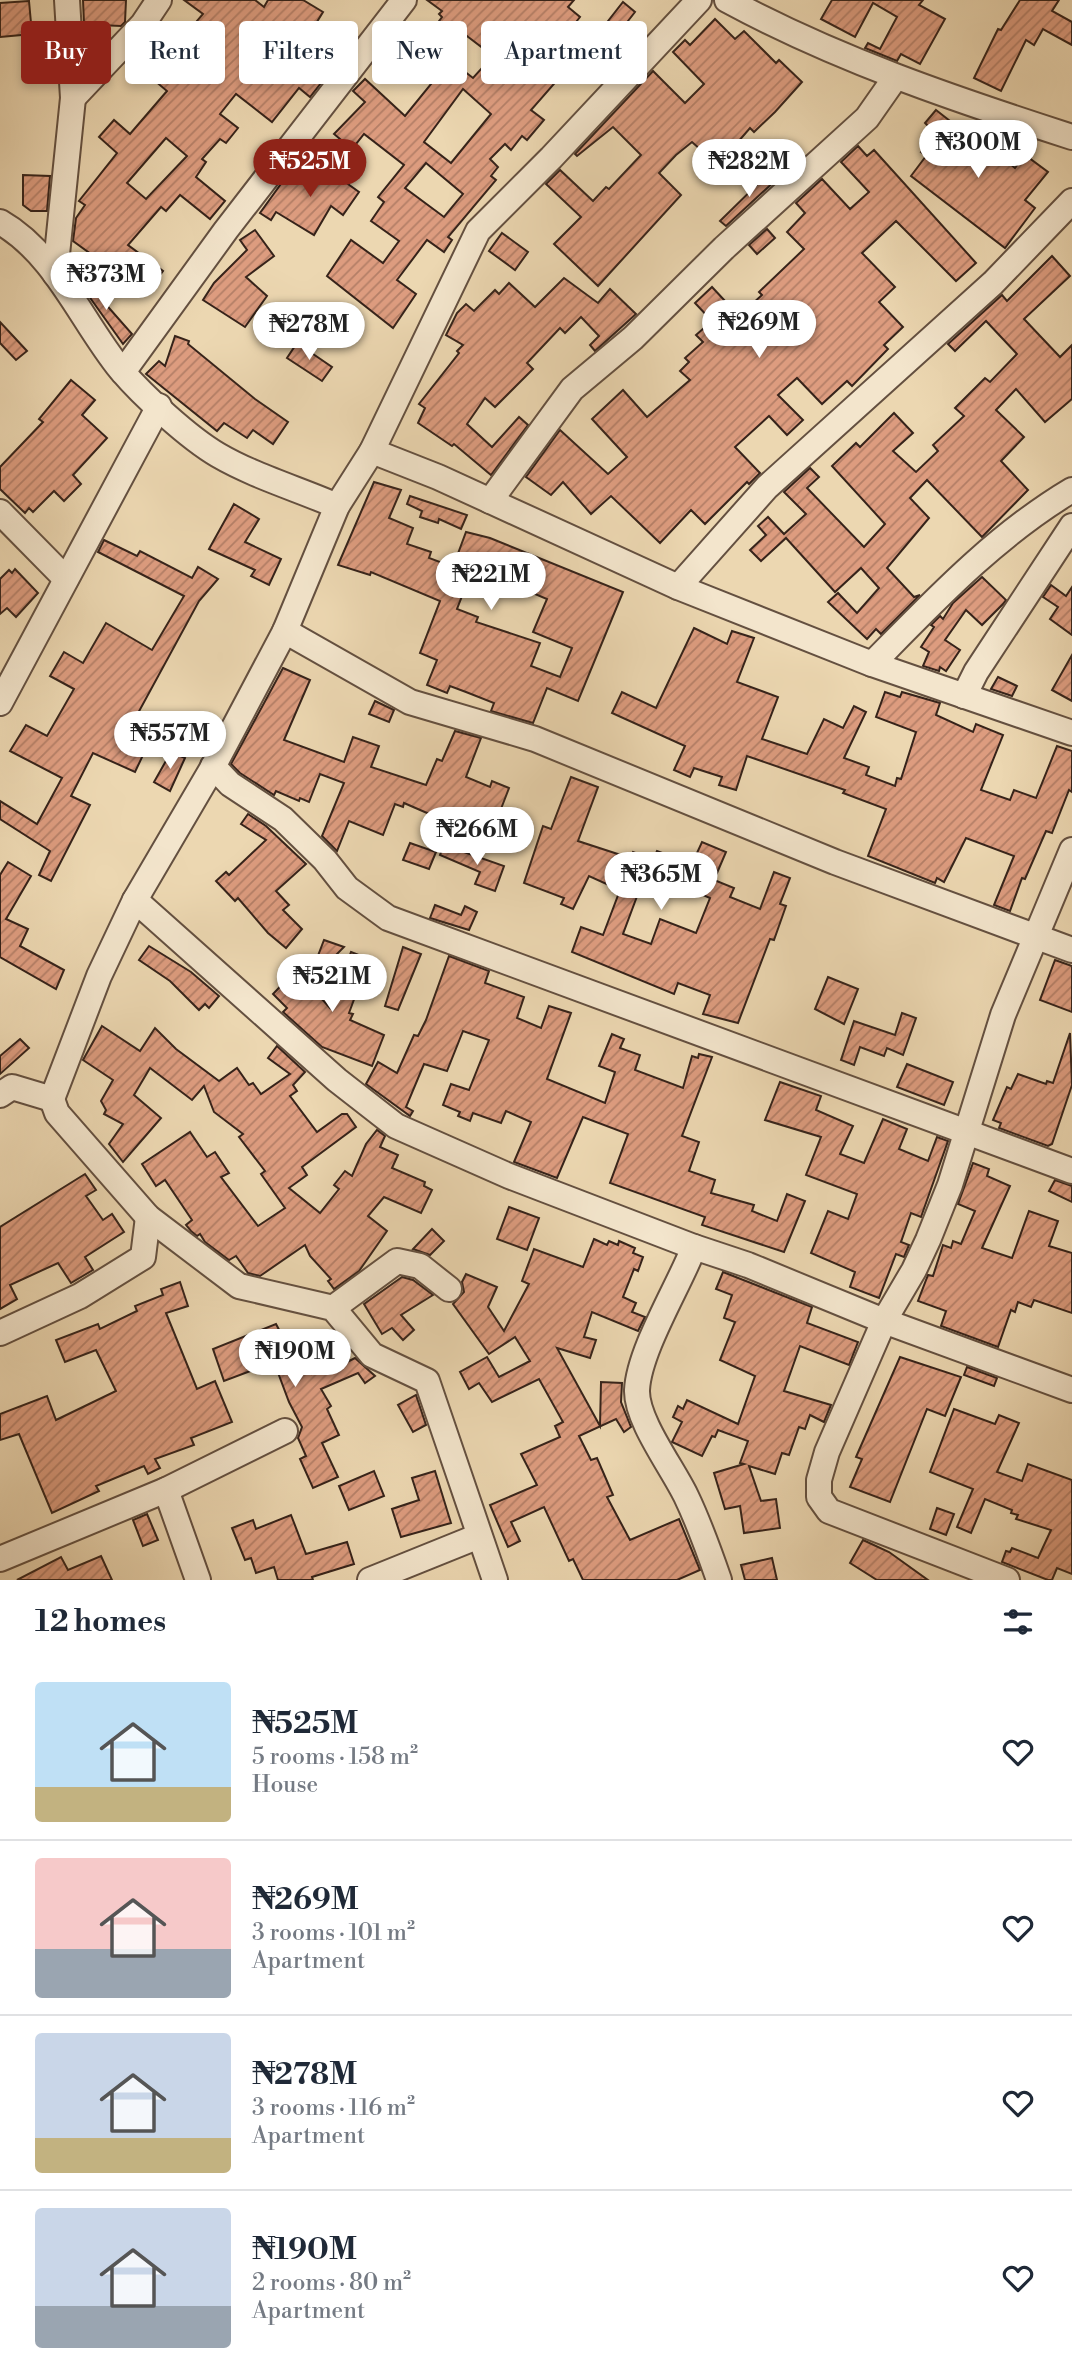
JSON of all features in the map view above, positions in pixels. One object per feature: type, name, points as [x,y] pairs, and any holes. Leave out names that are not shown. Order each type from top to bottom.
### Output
[{"type":"street","points":[[55,274],[73,98],[68,0]]},
{"type":"street","points":[[73,98],[143,24],[159,0]]},
{"type":"street","points":[[123,372],[226,230],[404,0]]},
{"type":"street","points":[[495,1580],[427,1381],[372,1355],[333,1308],[239,1286],[148,1217],[57,1113],[52,1099],[99,976],[135,900],[213,766],[285,631],[337,506],[372,451],[478,231],[551,158],[698,0]]},
{"type":"street","points":[[727,0],[767,22],[895,78],[1072,137]]},
{"type":"street","points":[[490,501],[572,389],[633,338],[724,248],[867,118],[895,78]]},
{"type":"street","points":[[678,587],[767,487],[993,283],[1072,201]]},
{"type":"street","points":[[0,222],[20,234],[55,274],[86,323],[123,372],[189,434],[218,455],[337,506]]},
{"type":"street","points":[[0,704],[159,406]]},
{"type":"street","points":[[372,451],[490,501],[678,587],[872,664],[1072,733]]},
{"type":"street","points":[[872,664],[998,544],[1040,509],[1072,490]]},
{"type":"street","points":[[0,512],[66,579]]},
{"type":"street","points":[[964,696],[976,672],[1072,526]]},
{"type":"street","points":[[285,631],[410,702],[535,739],[835,863],[1072,950]]},
{"type":"street","points":[[213,766],[230,785],[283,819],[325,860],[347,888],[388,918],[1072,1171]]},
{"type":"street","points":[[1007,1580],[829,1511],[818,1497],[819,1480],[827,1452],[884,1321],[928,1240],[950,1185],[1003,1014],[1038,937],[1072,850]]},
{"type":"street","points":[[135,900],[337,1080],[396,1126],[509,1176],[748,1265],[884,1321],[1072,1390]]},
{"type":"street","points":[[0,1095],[12,1087],[52,1099]]},
{"type":"street","points":[[0,1334],[80,1296],[143,1258],[148,1217]]},
{"type":"street","points":[[694,1247],[652,1343],[637,1392],[640,1410],[685,1493],[719,1580]]},
{"type":"street","points":[[333,1308],[397,1261],[420,1266],[449,1289]]},
{"type":"street","points":[[0,1559],[166,1490],[285,1431]]},
{"type":"street","points":[[166,1490],[198,1580]]},
{"type":"street","points":[[370,1580],[479,1536]]},
{"type":"building","points":[[83,0],[126,0],[125,22],[121,26],[111,26],[111,21],[84,21]]},
{"type":"building","points":[[184,0],[255,0],[264,7],[268,0],[303,0],[323,12],[317,21],[239,21],[239,84],[320,84],[310,97],[299,88],[272,122],[236,94],[220,114],[238,128],[226,143],[220,139],[202,159],[206,162],[196,177],[225,201],[210,219],[180,195],[166,211],[161,207],[128,245],[163,271],[146,294],[73,241],[76,218],[85,205],[79,201],[117,153],[99,137],[114,120],[130,134],[167,91],[159,84],[225,84],[225,21],[197,21],[203,14]],"holes":[[[166,138],[187,156],[146,199],[127,183]]]},
{"type":"building","points":[[427,0],[574,0],[568,7],[580,17],[577,21],[481,21],[481,47],[467,36],[467,21],[439,21],[442,17],[439,14],[442,11]]},
{"type":"building","points":[[832,0],[923,0],[919,5],[945,19],[920,64],[901,54],[897,61],[865,48],[868,43],[880,49],[897,17],[873,3],[855,37],[821,19]]},
{"type":"building","points":[[1020,0],[1059,0],[1052,11],[1072,22],[1072,45],[1043,29],[1034,45],[1026,40],[1001,91],[974,78],[998,29],[1001,30]]},
{"type":"building","points":[[29,1],[31,21],[21,21],[21,35],[0,37],[0,3]]},
{"type":"building","points":[[623,2],[635,12],[628,21],[608,21]]},
{"type":"building","points":[[715,19],[735,39],[744,31],[776,63],[779,60],[802,82],[754,132],[750,128],[718,165],[692,142],[676,155],[659,173],[681,195],[598,286],[554,244],[581,217],[546,184],[560,170],[593,201],[606,187],[609,189],[641,155],[613,127],[577,156],[575,154],[641,84],[647,84],[647,77],[653,71],[685,103],[704,84],[673,52],[685,40],[690,45]]},
{"type":"building","points":[[481,69],[481,84],[554,84],[531,110],[544,120],[527,140],[522,136],[511,150],[505,144],[490,159],[498,167],[491,176],[496,180],[448,237],[452,240],[444,252],[427,240],[397,280],[416,294],[393,328],[327,276],[351,240],[383,263],[399,241],[371,221],[384,202],[378,197],[404,165],[364,134],[352,149],[334,134],[365,102],[353,91],[365,79],[405,116],[431,84],[467,84],[467,73],[473,78]],"holes":[[[463,89],[491,114],[451,163],[424,142]],[[426,163],[463,194],[444,217],[405,188]]]},
{"type":"building","points":[[936,110],[959,128],[968,128],[1015,168],[1025,155],[1048,172],[1025,200],[1035,208],[1005,248],[911,176],[926,156],[921,152],[935,133],[925,123]]},
{"type":"building","points":[[858,146],[867,156],[874,150],[976,263],[956,281],[896,221],[862,253],[895,287],[879,302],[903,327],[884,345],[888,349],[852,386],[847,381],[822,404],[797,378],[778,395],[803,420],[787,435],[769,416],[735,447],[760,473],[749,484],[747,482],[705,524],[691,510],[660,543],[611,496],[591,514],[563,482],[551,495],[526,477],[560,430],[608,474],[627,457],[592,419],[623,390],[647,417],[690,380],[680,371],[689,362],[685,358],[703,342],[696,335],[712,321],[695,303],[712,287],[739,316],[762,295],[759,292],[804,249],[787,232],[805,213],[796,203],[822,179],[850,209],[869,192],[841,162]]},
{"type":"building","points":[[320,164],[359,192],[343,215],[331,206],[314,235],[276,212],[271,220],[260,213],[291,170],[305,184]]},
{"type":"building","points":[[770,172],[777,179],[726,226],[720,221]]},
{"type":"building","points":[[23,175],[50,176],[47,211],[31,211],[23,205]]},
{"type":"building","points":[[767,229],[775,238],[757,254],[749,245]]},
{"type":"building","points":[[255,230],[274,256],[246,277],[267,296],[245,327],[203,300],[214,283],[247,250],[240,240]]},
{"type":"building","points":[[502,233],[528,252],[515,270],[489,251]]},
{"type":"building","points":[[1052,256],[1070,276],[1024,319],[1060,357],[1072,345],[1072,399],[1045,422],[1016,389],[996,410],[1024,437],[1001,461],[1028,490],[982,537],[927,480],[910,498],[929,518],[887,568],[914,597],[920,595],[881,634],[876,629],[867,639],[828,602],[838,593],[857,613],[879,588],[861,568],[835,592],[786,538],[761,561],[750,550],[766,535],[758,526],[768,517],[784,534],[806,514],[784,492],[810,468],[819,477],[807,488],[864,547],[885,524],[832,466],[856,443],[860,447],[894,413],[913,433],[893,451],[916,472],[938,451],[933,445],[964,416],[955,408],[985,378],[990,382],[1017,354],[986,321],[955,351],[948,344],[1002,295],[1007,301]]},
{"type":"building","points":[[80,275],[132,334],[123,344],[76,278]]},
{"type":"building","points":[[564,278],[598,303],[610,289],[636,314],[595,351],[590,345],[599,336],[581,317],[565,333],[560,328],[527,363],[533,369],[495,407],[485,398],[467,424],[492,447],[519,417],[528,425],[491,475],[454,444],[452,446],[418,423],[425,408],[419,404],[463,345],[446,335],[457,313],[466,304],[474,311],[495,290],[499,294],[509,283],[535,307]]},
{"type":"building","points":[[293,311],[318,333],[308,343],[283,321]]},
{"type":"building","points":[[0,322],[27,351],[16,360],[0,343]]},
{"type":"building","points":[[175,336],[189,341],[188,344],[255,399],[288,422],[273,444],[253,430],[247,438],[224,423],[217,431],[146,374],[159,361],[165,366]]},
{"type":"building","points":[[297,343],[332,367],[322,381],[287,358]]},
{"type":"building","points":[[71,380],[95,400],[82,415],[107,438],[73,475],[81,484],[64,501],[54,491],[33,512],[29,508],[25,513],[0,489],[0,467],[43,422],[39,419]]},
{"type":"building","points":[[374,482],[401,490],[389,518],[413,528],[407,544],[431,552],[429,558],[453,567],[466,532],[490,538],[623,592],[578,701],[547,688],[533,723],[491,711],[494,703],[450,686],[447,693],[427,685],[437,660],[420,653],[440,601],[371,572],[370,575],[338,565]],"holes":[[[473,568],[547,599],[533,632],[572,648],[560,677],[531,666],[540,643],[476,622],[478,617],[457,609]]]},
{"type":"building","points":[[410,496],[467,515],[461,529],[439,519],[438,523],[420,517],[422,511],[407,504]]},
{"type":"building","points":[[234,504],[259,519],[245,542],[281,559],[269,585],[251,576],[255,570],[209,549]]},
{"type":"building","points":[[104,540],[137,556],[140,551],[192,578],[198,567],[218,579],[199,601],[131,726],[152,736],[135,772],[93,753],[71,796],[90,805],[51,881],[39,875],[50,851],[0,819],[0,801],[37,824],[62,778],[10,751],[26,725],[47,736],[74,689],[50,676],[64,652],[83,663],[106,623],[152,650],[184,596],[98,552]]},
{"type":"building","points":[[15,569],[38,593],[16,617],[7,608],[0,614],[0,579],[9,570],[12,573]]},
{"type":"building","points":[[982,577],[1006,600],[982,625],[966,610],[945,640],[960,650],[946,671],[940,667],[939,671],[923,666],[929,652],[921,647],[934,627],[931,625],[940,616],[943,619],[953,603]]},
{"type":"building","points":[[1051,585],[1066,596],[1072,587],[1072,635],[1050,619],[1058,607],[1043,597]]},
{"type":"building","points":[[694,628],[727,644],[732,631],[754,638],[737,682],[778,697],[762,739],[807,754],[824,719],[843,728],[854,706],[866,712],[844,758],[869,767],[866,775],[895,786],[897,778],[901,779],[916,732],[876,717],[885,692],[900,697],[902,692],[940,703],[936,715],[973,732],[976,724],[1003,735],[981,790],[1010,800],[1014,790],[1036,798],[1057,746],[1072,751],[1072,792],[1069,790],[1052,833],[1046,831],[1025,879],[1022,878],[1010,911],[994,905],[1014,856],[966,838],[944,882],[937,878],[935,883],[868,856],[886,809],[843,793],[845,790],[747,756],[736,790],[719,785],[722,777],[694,768],[690,777],[674,770],[685,746],[612,713],[622,692],[656,708]]},
{"type":"building","points":[[1072,655],[1072,701],[1052,690]]},
{"type":"building","points":[[283,668],[310,680],[284,740],[344,762],[353,737],[379,746],[371,767],[426,785],[437,759],[442,761],[455,731],[481,738],[466,777],[490,787],[492,781],[509,788],[489,840],[404,803],[403,807],[395,804],[383,835],[349,821],[337,851],[322,836],[344,783],[320,774],[309,802],[300,798],[299,801],[276,791],[274,795],[240,773],[231,764]]},
{"type":"building","points":[[998,677],[1017,686],[1012,696],[991,689]]},
{"type":"building","points":[[375,701],[394,710],[389,722],[369,714]]},
{"type":"building","points":[[171,752],[185,758],[170,791],[154,782]]},
{"type":"building","points":[[571,777],[598,787],[578,841],[630,858],[633,852],[653,860],[657,851],[692,864],[702,842],[726,852],[714,880],[734,888],[730,897],[760,909],[774,872],[790,878],[780,904],[786,906],[774,940],[770,939],[738,1023],[703,1014],[710,995],[678,983],[674,994],[572,952],[581,927],[603,935],[620,890],[589,876],[573,909],[561,904],[564,898],[524,883],[543,826],[551,829]],"holes":[[[665,878],[710,898],[696,933],[660,919],[651,944],[623,934],[639,891],[657,898]]]},
{"type":"building","points":[[248,814],[266,826],[306,864],[276,891],[289,905],[283,910],[302,929],[286,948],[268,933],[238,898],[235,901],[216,881],[226,872],[229,875],[266,840],[241,824]]},
{"type":"building","points":[[410,843],[436,852],[429,869],[403,860]]},
{"type":"building","points":[[444,845],[504,866],[495,891],[475,884],[480,872],[440,855]]},
{"type":"building","points":[[8,862],[31,876],[6,919],[28,929],[20,946],[64,970],[56,989],[0,957],[0,875]]},
{"type":"building","points":[[435,905],[461,915],[465,906],[477,912],[469,930],[430,918]]},
{"type":"building","points":[[324,940],[344,947],[326,965],[316,961]]},
{"type":"building","points":[[149,946],[191,972],[219,996],[209,1008],[205,1004],[199,1010],[170,981],[139,960]]},
{"type":"building","points":[[403,947],[421,954],[398,1010],[385,1006]]},
{"type":"building","points":[[351,952],[369,959],[349,1013],[353,1014],[350,1020],[384,1035],[372,1066],[322,1047],[283,1012],[287,1008],[273,994],[296,970],[330,1008]]},
{"type":"building","points":[[449,956],[489,971],[485,983],[524,997],[517,1018],[541,1028],[549,1006],[571,1013],[547,1079],[605,1103],[615,1072],[599,1066],[612,1034],[624,1039],[620,1048],[640,1055],[635,1070],[683,1088],[692,1056],[698,1058],[699,1054],[712,1057],[682,1136],[699,1142],[689,1171],[715,1180],[711,1193],[754,1205],[752,1211],[777,1221],[787,1194],[805,1201],[784,1252],[702,1225],[705,1217],[610,1183],[628,1134],[583,1117],[557,1178],[514,1162],[531,1122],[506,1111],[501,1123],[473,1113],[470,1121],[458,1116],[460,1112],[443,1105],[451,1084],[469,1090],[489,1040],[463,1031],[447,1071],[424,1064],[406,1107],[413,1111],[410,1116],[366,1084],[378,1062],[397,1073],[414,1035],[418,1036],[426,1020]]},
{"type":"building","points":[[1055,960],[1072,966],[1072,1012],[1040,1000]]},
{"type":"building","points":[[828,977],[858,989],[844,1024],[815,1009]]},
{"type":"building","points":[[902,1013],[916,1018],[903,1055],[887,1048],[884,1056],[860,1047],[854,1065],[841,1060],[854,1021],[895,1035]]},
{"type":"building","points":[[102,1026],[140,1051],[155,1028],[176,1049],[219,1081],[237,1068],[249,1085],[253,1083],[261,1094],[290,1074],[268,1058],[277,1046],[305,1072],[293,1085],[297,1091],[290,1096],[317,1132],[342,1114],[347,1114],[356,1127],[302,1167],[307,1175],[289,1188],[320,1213],[339,1189],[334,1185],[345,1171],[352,1176],[366,1144],[377,1130],[385,1136],[380,1147],[398,1155],[392,1168],[425,1182],[424,1186],[432,1190],[421,1213],[384,1197],[368,1216],[387,1231],[359,1271],[334,1289],[328,1281],[331,1279],[310,1256],[305,1245],[260,1276],[248,1273],[236,1256],[229,1260],[205,1242],[200,1234],[197,1236],[191,1231],[186,1225],[192,1220],[165,1180],[156,1186],[142,1164],[190,1132],[207,1157],[215,1152],[229,1173],[221,1177],[258,1226],[285,1208],[261,1174],[265,1171],[239,1137],[243,1134],[214,1112],[204,1086],[192,1100],[150,1068],[134,1095],[161,1118],[123,1162],[109,1144],[123,1124],[104,1114],[106,1110],[101,1101],[113,1080],[83,1060]]},
{"type":"building","points":[[1070,1033],[1072,1085],[1052,1144],[1048,1146],[999,1128],[1001,1123],[993,1120],[1007,1087],[1011,1089],[1018,1074],[1046,1084],[1047,1081],[1053,1083]]},
{"type":"building","points":[[20,1039],[29,1048],[0,1074],[0,1056]]},
{"type":"building","points":[[907,1064],[953,1082],[944,1105],[897,1087]]},
{"type":"building","points":[[780,1082],[821,1096],[816,1110],[853,1126],[840,1154],[864,1163],[883,1119],[907,1129],[899,1149],[928,1161],[937,1137],[948,1141],[921,1217],[911,1213],[901,1242],[909,1245],[904,1257],[896,1254],[879,1298],[850,1287],[855,1272],[811,1253],[828,1211],[848,1219],[857,1194],[806,1175],[821,1137],[765,1120]]},
{"type":"building","points":[[973,1163],[989,1169],[987,1176],[1010,1186],[982,1248],[1012,1258],[1029,1211],[1058,1221],[1049,1246],[1072,1253],[1072,1313],[1034,1300],[1031,1307],[1018,1302],[1015,1312],[1011,1310],[998,1347],[941,1326],[946,1311],[918,1301],[928,1275],[933,1276],[943,1245],[951,1248],[953,1241],[961,1244],[975,1211],[958,1204]]},
{"type":"building","points":[[85,1174],[96,1190],[86,1196],[103,1220],[112,1214],[124,1232],[85,1257],[93,1270],[71,1283],[58,1263],[10,1285],[17,1299],[0,1309],[0,1227]]},
{"type":"building","points":[[1055,1180],[1072,1186],[1072,1202],[1049,1191]]},
{"type":"building","points":[[509,1207],[539,1218],[527,1250],[497,1239]]},
{"type":"building","points":[[432,1229],[444,1241],[430,1255],[413,1249]]},
{"type":"building","points":[[594,1239],[607,1245],[609,1241],[618,1245],[619,1241],[635,1248],[633,1253],[643,1257],[638,1271],[634,1269],[623,1297],[636,1303],[632,1312],[645,1317],[638,1331],[592,1312],[584,1337],[596,1340],[590,1358],[557,1348],[600,1426],[601,1382],[622,1383],[621,1402],[631,1427],[624,1432],[616,1419],[579,1436],[591,1460],[597,1458],[613,1495],[607,1497],[630,1540],[679,1519],[700,1570],[677,1580],[583,1580],[573,1559],[569,1561],[544,1507],[511,1522],[520,1541],[508,1547],[490,1505],[537,1485],[521,1454],[560,1437],[555,1426],[563,1422],[539,1379],[492,1402],[479,1383],[469,1389],[460,1372],[487,1357],[499,1377],[530,1361],[515,1337],[489,1354],[453,1304],[464,1292],[462,1282],[466,1274],[497,1287],[488,1307],[504,1331],[529,1284],[522,1281],[534,1249],[583,1267]]},
{"type":"building","points":[[723,1272],[812,1307],[807,1323],[858,1342],[849,1365],[800,1346],[784,1391],[831,1405],[824,1422],[810,1415],[805,1429],[799,1427],[789,1455],[782,1453],[775,1474],[749,1466],[761,1501],[776,1499],[780,1528],[744,1533],[740,1506],[725,1509],[714,1473],[744,1464],[740,1463],[748,1441],[718,1430],[702,1456],[672,1442],[682,1422],[673,1417],[678,1406],[683,1409],[687,1400],[738,1424],[755,1376],[720,1360],[735,1322],[724,1318],[732,1295],[716,1289]]},
{"type":"building","points":[[402,1277],[413,1280],[433,1295],[401,1315],[414,1330],[403,1340],[392,1328],[382,1334],[364,1304]]},
{"type":"building","points":[[180,1282],[188,1306],[166,1313],[197,1389],[215,1381],[232,1422],[191,1438],[194,1445],[155,1459],[160,1468],[148,1474],[144,1466],[96,1486],[99,1491],[52,1513],[19,1434],[0,1440],[0,1414],[47,1396],[56,1420],[116,1391],[96,1350],[65,1362],[56,1340],[98,1324],[100,1329],[137,1311],[135,1306],[163,1295],[161,1289]]},
{"type":"building","points":[[276,1324],[285,1341],[298,1336],[312,1374],[348,1358],[349,1361],[355,1358],[375,1376],[365,1383],[358,1373],[321,1389],[331,1406],[327,1409],[339,1435],[322,1443],[338,1477],[313,1488],[300,1459],[306,1456],[298,1438],[302,1427],[274,1362],[224,1381],[213,1349]]},
{"type":"building","points":[[900,1357],[961,1377],[945,1416],[927,1409],[890,1502],[850,1487],[862,1459],[856,1457]]},
{"type":"building","points":[[967,1367],[997,1378],[994,1386],[964,1375]]},
{"type":"building","points":[[416,1395],[426,1425],[413,1432],[398,1405]]},
{"type":"building","points":[[954,1409],[995,1424],[999,1415],[1019,1423],[997,1472],[1022,1481],[1028,1464],[1072,1480],[1072,1574],[1057,1568],[1052,1580],[1048,1580],[1002,1562],[1006,1551],[1010,1552],[1012,1548],[1038,1558],[1051,1530],[1016,1519],[1018,1515],[1011,1513],[1012,1510],[985,1499],[971,1533],[957,1527],[973,1489],[930,1472]]},
{"type":"building","points":[[374,1471],[384,1496],[349,1510],[339,1486]]},
{"type":"building","points":[[435,1471],[451,1523],[401,1537],[392,1509],[419,1500],[412,1478]]},
{"type":"building","points":[[937,1508],[954,1514],[946,1535],[930,1529]]},
{"type":"building","points":[[147,1514],[158,1540],[143,1546],[133,1520]]},
{"type":"building","points":[[291,1515],[306,1554],[347,1542],[354,1564],[312,1577],[313,1580],[278,1580],[274,1567],[256,1573],[251,1558],[245,1560],[232,1528],[253,1520],[256,1529]]},
{"type":"building","points":[[863,1540],[889,1552],[928,1580],[877,1580],[850,1563]]},
{"type":"building","points":[[101,1556],[112,1580],[17,1580],[61,1557],[68,1570]]},
{"type":"building","points":[[772,1558],[777,1580],[745,1580],[741,1565]]}]
